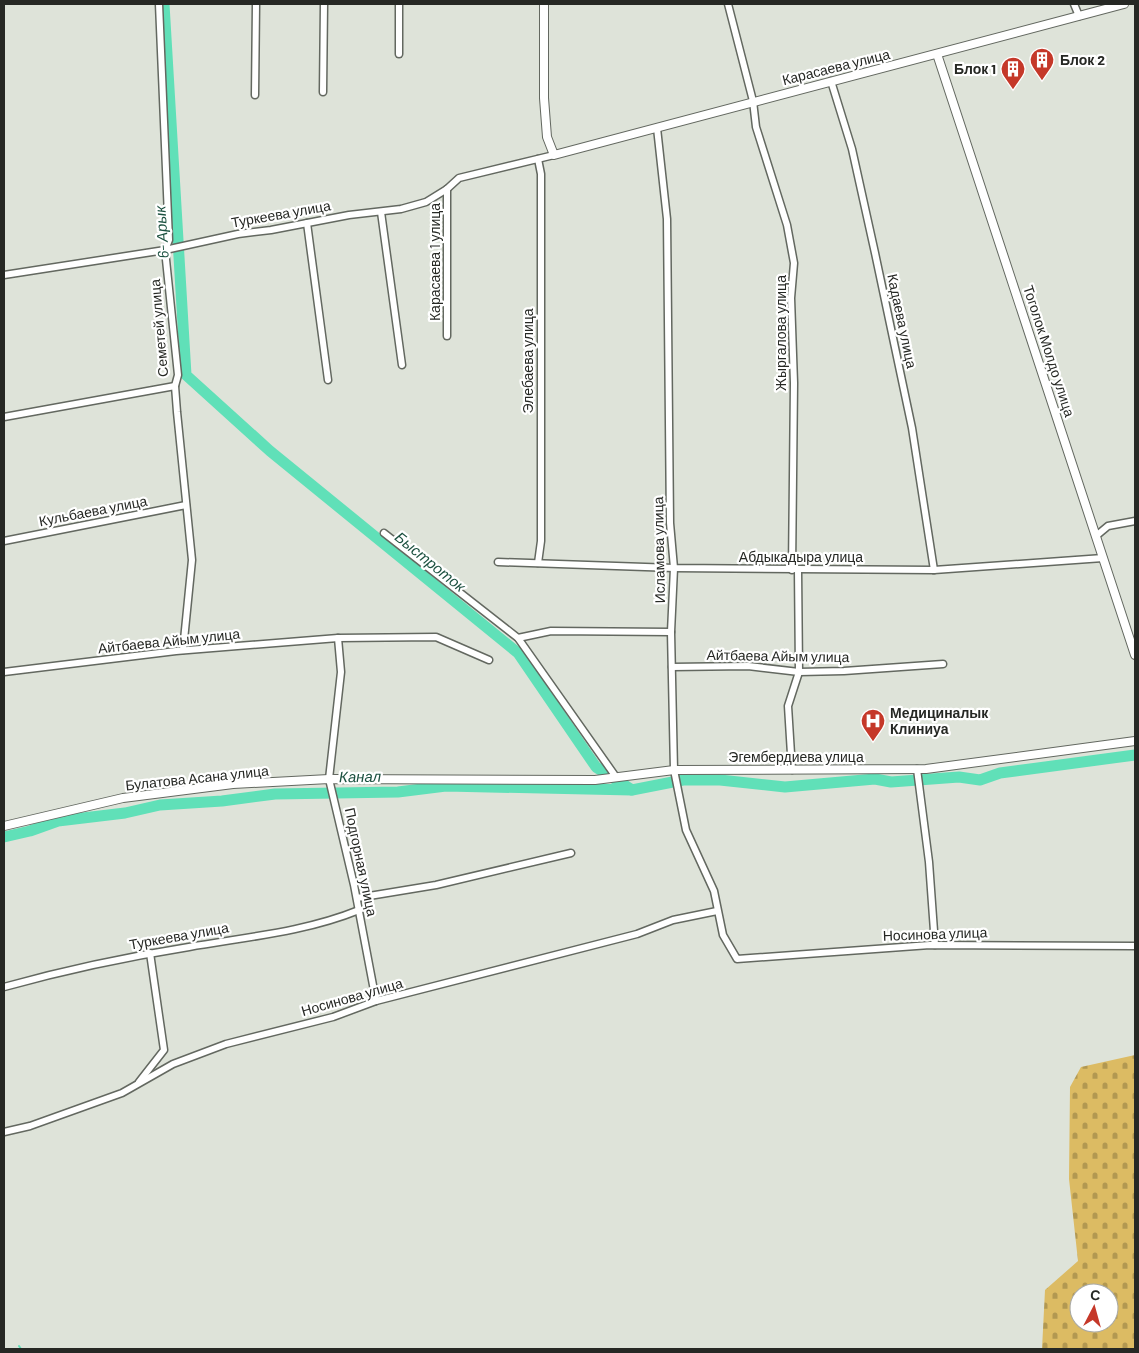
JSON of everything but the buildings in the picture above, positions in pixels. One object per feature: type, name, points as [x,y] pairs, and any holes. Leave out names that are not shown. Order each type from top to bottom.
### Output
[{"type":"street","name":"Семетей улица","points":[[159,4],[169,240],[165,250],[178,375],[176,386],[192,560],[183,650]]},
{"type":"street","points":[[255,95],[256,4]]},
{"type":"street","points":[[323,92],[324,4]]},
{"type":"street","points":[[399,4],[399,54]]},
{"type":"street","points":[[544,4],[546,137],[554,155]]},
{"type":"street","name":"Жыргалова улица","points":[[728,4],[753,101],[756,127],[787,225],[794,263],[792,298],[795,570],[799,672],[788,706],[792,770]]},
{"type":"street","points":[[1074,4],[1079,16]]},
{"type":"street","name":"Карасаева улица","points":[[554,155],[1124,4]]},
{"type":"street","name":"Тоголок Молдо улица","points":[[937,54],[1135,655]]},
{"type":"street","name":"Кадаева улица","points":[[831,81],[852,149],[912,428],[934,570]]},
{"type":"street","name":"Исламова улица","points":[[657,128],[667,219],[670,523],[674,568],[671,632],[674,770],[686,830],[714,891],[723,935],[737,959]]},
{"type":"street","name":"Туркеева улица","points":[[4,275],[165,250],[238,234],[401,209],[426,202],[447,189],[459,178],[554,155]]},
{"type":"street","name":"Элебаева улица","points":[[538,159],[541,174],[541,541],[538,563]]},
{"type":"street","name":"Карасаева 1 улица","points":[[447,189],[447,336]]},
{"type":"street","points":[[381,212],[402,365]]},
{"type":"street","points":[[307,223],[328,380]]},
{"type":"street","points":[[4,417],[176,386]]},
{"type":"street","name":"Кульбаева улица","points":[[4,541],[186,505]]},
{"type":"street","points":[[1096,536],[1108,526],[1135,521]]},
{"type":"street","points":[[384,533],[518,638],[616,777]]},
{"type":"street","name":"Абдыкадыра улица","points":[[498,562],[674,568],[934,570],[1103,558]]},
{"type":"street","points":[[518,638],[551,631],[671,632]]},
{"type":"street","name":"Айтбаева Айым улица","points":[[4,672],[183,650],[338,638],[436,636],[489,660]]},
{"type":"street","name":"Подгорная улица","points":[[338,638],[341,672],[329,779],[359,910],[376,1001]]},
{"type":"street","name":"Айтбаева Айым улица","points":[[672,667],[748,666],[799,672],[943,664]]},
{"type":"street","name":"Эгембердиева улица","points":[[456,778],[595,780],[674,770],[917,769],[1135,741]]},
{"type":"street","points":[[917,769],[929,862],[935,945]]},
{"type":"street","name":"Булатова Асана улица","points":[[4,826],[123,798],[233,784],[329,779],[456,778]]},
{"type":"street","points":[[356,898],[436,885],[571,853]]},
{"type":"street","name":"Туркеева улица","points":[[4,987],[77,968],[150,953],[316,925],[359,910]]},
{"type":"street","name":"Носинова улица","points":[[4,1132],[30,1126],[122,1093],[174,1064],[226,1044],[333,1017],[376,1001],[637,934],[673,920],[717,911]]},
{"type":"street","name":"Носинова улица","points":[[737,959],[935,945],[1135,946]]},
{"type":"street","points":[[137,1084],[164,1050],[150,953]]},
{"type":"green space","points":[[1135,1055],[1135,1349],[1042,1349],[1045,1290],[1078,1261],[1069,1179],[1070,1087],[1081,1067]]},
{"type":"waterway","name":"Быстроток","points":[[164,4],[186,375],[270,451],[518,653],[596,767],[632,790]]},
{"type":"waterway","name":"Канал","points":[[4,837],[30,831],[58,821],[125,813],[160,805],[222,801],[275,794],[398,792],[446,786],[632,790],[683,780],[720,780],[785,787],[875,779],[891,782],[959,777],[980,780],[1000,773],[1135,755]]},
{"type":"place","name":"Блок 2","points":[[1042,81]]},
{"type":"place","name":"Блок 1","points":[[1013,90]]},
{"type":"place","name":"Медициналык Клиниуа","points":[[873,742]]},
{"type":"water label","name":"6- Арык","points":[[162,232]]}]
